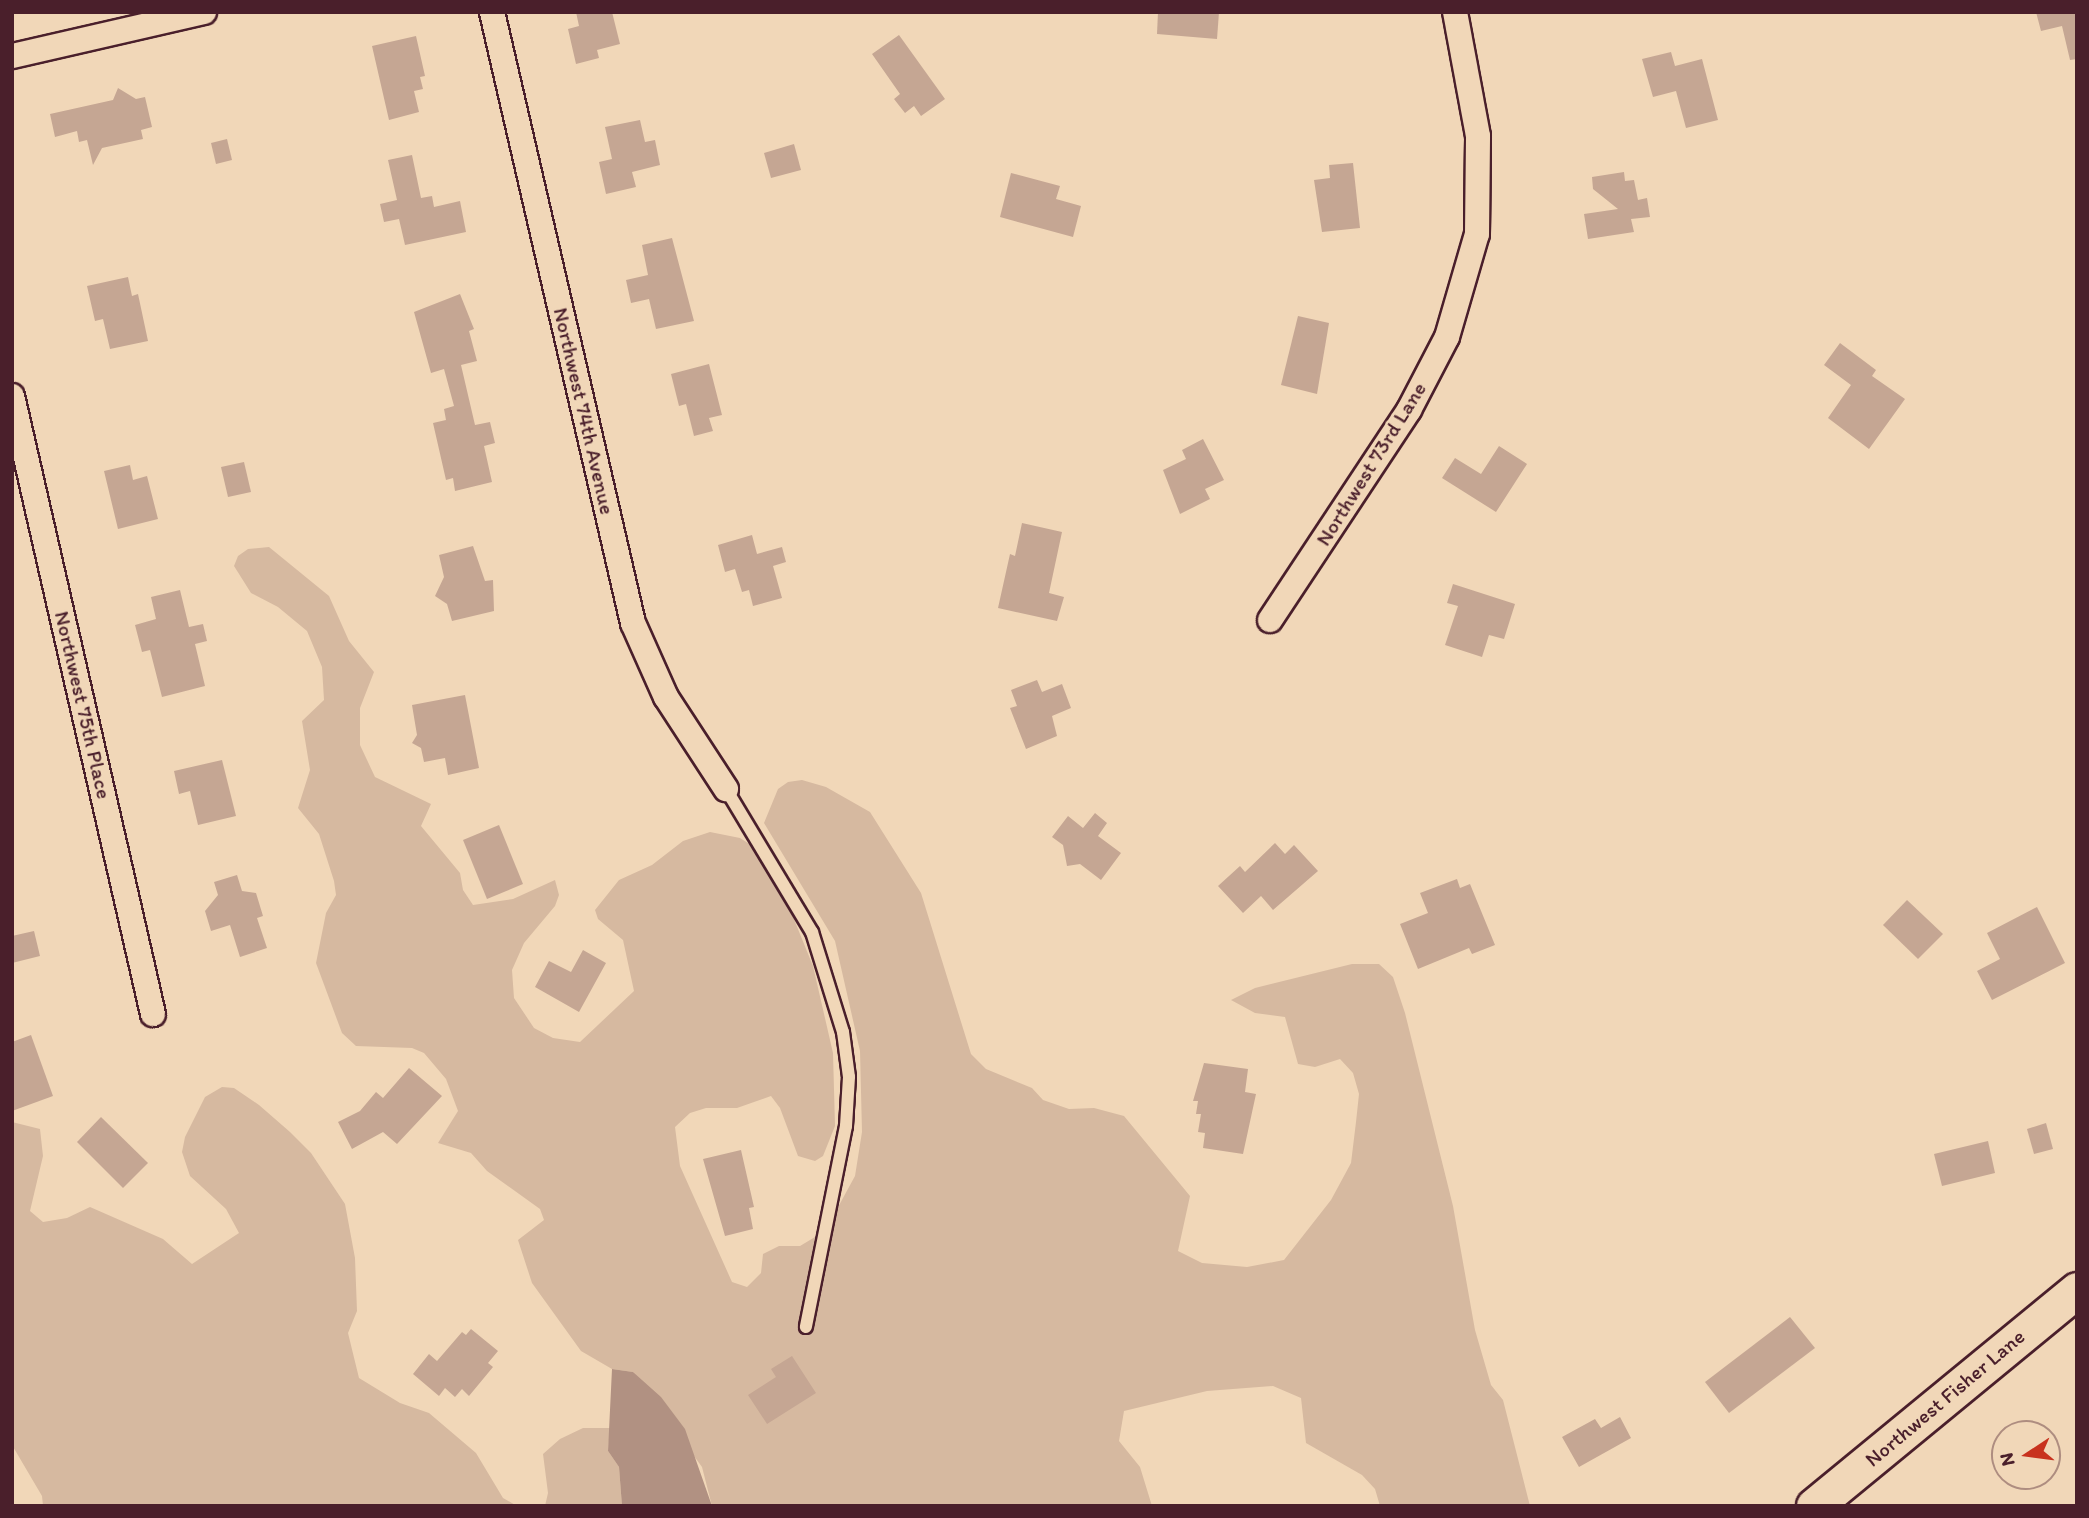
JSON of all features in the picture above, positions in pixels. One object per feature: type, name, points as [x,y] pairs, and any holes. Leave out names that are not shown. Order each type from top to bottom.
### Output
[{"type":"street","points":[[12,56],[204,12]]},
{"type":"street","name":"Northwest 74th Avenue","points":[[492,12],[633,623],[666,696],[726,789]]},
{"type":"street","name":"Northwest 73rd Lane","points":[[1270,620],[1409,410],[1447,337],[1477,234],[1478,136],[1455,12]]},
{"type":"street","name":"Northwest 75th Place","points":[[12,396],[153,1014]]},
{"type":"street","name":"Northwest Fisher Lane","points":[[1814,1506],[2077,1290]]},
{"type":"lane","points":[[726,789],[812,932],[843,1032],[849,1077],[846,1126],[806,1327]]},
{"type":"shaded area","points":[[269,547],[329,596],[349,641],[374,672],[360,708],[360,745],[375,777],[431,804],[421,826],[460,873],[463,890],[473,905],[513,899],[555,880],[559,895],[555,906],[524,943],[512,970],[514,998],[534,1028],[553,1038],[580,1042],[634,991],[623,940],[598,919],[595,910],[619,880],[652,865],[683,841],[710,832],[740,838],[754,847],[778,880],[813,966],[833,1053],[835,1126],[823,1156],[815,1161],[798,1156],[780,1108],[771,1096],[737,1108],[706,1108],[690,1113],[675,1127],[680,1166],[732,1282],[747,1287],[761,1273],[763,1254],[779,1246],[800,1246],[825,1231],[855,1176],[862,1132],[860,1051],[835,941],[764,823],[778,789],[788,782],[802,780],[826,787],[870,812],[921,893],[971,1054],[986,1069],[1032,1088],[1043,1100],[1069,1109],[1094,1108],[1124,1116],[1190,1196],[1178,1251],[1202,1263],[1247,1267],[1284,1260],[1331,1200],[1351,1163],[1356,1122],[1359,1094],[1353,1073],[1340,1059],[1315,1067],[1298,1064],[1285,1017],[1255,1013],[1231,1000],[1255,988],[1352,964],[1379,964],[1393,977],[1405,1013],[1453,1206],[1475,1330],[1491,1385],[1503,1400],[1530,1506],[1380,1506],[1375,1489],[1362,1475],[1306,1443],[1301,1398],[1273,1386],[1207,1391],[1124,1411],[1119,1441],[1140,1467],[1152,1506],[712,1506],[702,1467],[633,1372],[612,1369],[581,1351],[532,1283],[518,1240],[544,1220],[540,1209],[487,1171],[471,1153],[438,1143],[458,1111],[446,1079],[424,1053],[412,1048],[356,1046],[342,1033],[316,963],[326,913],[336,895],[334,881],[319,834],[298,808],[310,770],[302,721],[324,700],[322,667],[307,631],[278,607],[251,593],[234,566],[238,556],[248,549]]},
{"type":"shaded area","points":[[222,1087],[234,1088],[290,1132],[311,1153],[345,1204],[355,1258],[357,1311],[348,1333],[359,1378],[400,1403],[429,1413],[476,1453],[503,1498],[517,1506],[43,1506],[42,1496],[12,1445],[12,1122],[40,1129],[43,1156],[30,1211],[43,1222],[67,1218],[90,1207],[163,1239],[192,1264],[239,1233],[226,1209],[190,1176],[182,1152],[185,1137],[205,1097]]},
{"type":"shaded area","points":[[612,1369],[633,1372],[661,1397],[685,1429],[712,1506],[622,1506],[619,1467],[608,1451]]},
{"type":"shaded area","points":[[583,1428],[610,1428],[608,1451],[619,1467],[622,1506],[545,1506],[548,1493],[543,1454],[560,1439]]},
{"type":"building","points":[[576,12],[612,12],[620,44],[597,50],[599,58],[576,64],[568,29],[579,26]]},
{"type":"building","points":[[1158,12],[1219,12],[1217,39],[1157,34]]},
{"type":"building","points":[[2036,12],[2077,12],[2077,59],[2070,60],[2062,26],[2041,31]]},
{"type":"building","points":[[899,35],[945,99],[921,116],[914,106],[905,113],[894,99],[900,94],[872,54]]},
{"type":"building","points":[[416,36],[425,76],[420,77],[423,89],[414,91],[419,112],[389,120],[372,46]]},
{"type":"building","points":[[1671,52],[1675,66],[1702,59],[1718,120],[1686,128],[1676,91],[1653,97],[1642,59]]},
{"type":"building","points":[[118,88],[136,99],[145,97],[152,127],[141,130],[143,139],[102,148],[93,165],[87,140],[79,142],[77,131],[55,137],[50,114],[113,100]]},
{"type":"building","points":[[640,120],[645,142],[655,140],[660,165],[632,172],[636,187],[606,194],[599,162],[612,159],[605,127]]},
{"type":"building","points":[[227,139],[232,160],[216,164],[211,143]]},
{"type":"building","points":[[794,144],[801,170],[771,178],[764,153]]},
{"type":"building","points":[[412,155],[421,198],[432,196],[434,207],[460,201],[466,232],[405,245],[399,219],[384,222],[380,204],[397,200],[388,160]]},
{"type":"building","points":[[1353,163],[1360,228],[1322,232],[1314,180],[1330,178],[1329,165]]},
{"type":"building","points":[[1624,172],[1625,181],[1634,180],[1638,200],[1647,198],[1650,217],[1631,219],[1634,232],[1588,239],[1584,214],[1618,209],[1593,189],[1592,177]]},
{"type":"building","points":[[1011,173],[1060,186],[1056,199],[1081,206],[1073,237],[1000,217]]},
{"type":"building","points":[[672,238],[694,321],[656,329],[649,299],[631,303],[626,280],[648,275],[642,245]]},
{"type":"building","points":[[128,277],[132,296],[138,294],[148,341],[110,349],[103,319],[95,321],[87,286]]},
{"type":"building","points":[[460,294],[474,329],[469,331],[477,361],[461,365],[475,425],[490,422],[495,443],[484,446],[492,482],[455,491],[453,478],[446,480],[433,423],[446,420],[444,409],[454,406],[444,369],[431,373],[414,312]]},
{"type":"building","points":[[1298,316],[1329,323],[1317,394],[1281,385]]},
{"type":"building","points":[[1840,343],[1876,370],[1872,376],[1905,399],[1869,449],[1828,418],[1851,385],[1824,365]]},
{"type":"building","points":[[709,364],[722,415],[709,418],[713,431],[694,436],[686,404],[679,406],[671,374]]},
{"type":"building","points":[[1203,439],[1224,480],[1205,489],[1210,499],[1180,514],[1163,470],[1186,459],[1182,450]]},
{"type":"building","points":[[1499,446],[1527,464],[1496,512],[1442,478],[1455,458],[1481,474]]},
{"type":"building","points":[[244,462],[251,492],[228,497],[221,467]]},
{"type":"building","points":[[130,465],[133,480],[147,476],[158,519],[118,529],[104,471]]},
{"type":"building","points":[[1022,523],[1062,532],[1049,593],[1064,597],[1057,621],[998,608],[1010,554],[1015,556]]},
{"type":"building","points":[[752,535],[757,554],[782,547],[786,562],[773,566],[782,598],[753,606],[749,590],[742,592],[735,569],[725,572],[718,545]]},
{"type":"building","points":[[473,546],[485,581],[493,580],[494,611],[452,621],[447,604],[435,596],[444,577],[439,555]]},
{"type":"building","points":[[1453,584],[1515,604],[1504,639],[1489,635],[1482,657],[1445,645],[1458,606],[1447,603]]},
{"type":"building","points":[[180,590],[189,627],[203,624],[207,641],[195,644],[205,686],[162,697],[150,650],[142,652],[135,625],[156,619],[151,597]]},
{"type":"building","points":[[1037,680],[1042,692],[1062,684],[1071,708],[1052,716],[1057,736],[1026,749],[1010,708],[1017,706],[1011,690]]},
{"type":"building","points":[[465,695],[479,768],[448,775],[445,758],[424,762],[421,748],[412,743],[417,735],[412,705]]},
{"type":"building","points":[[222,760],[236,816],[198,825],[190,791],[179,794],[174,771]]},
{"type":"building","points":[[1095,813],[1107,823],[1098,836],[1121,853],[1101,880],[1080,864],[1067,866],[1063,845],[1052,837],[1068,816],[1083,828]]},
{"type":"building","points":[[499,825],[523,884],[487,899],[463,840]]},
{"type":"building","points":[[1275,843],[1285,854],[1294,845],[1318,871],[1273,910],[1261,896],[1243,913],[1218,886],[1240,866],[1245,872]]},
{"type":"building","points":[[237,875],[242,891],[256,893],[263,916],[257,918],[267,948],[240,957],[230,925],[211,931],[205,911],[218,895],[214,882]]},
{"type":"building","points":[[1457,879],[1460,888],[1470,884],[1495,945],[1472,954],[1469,948],[1418,969],[1400,924],[1428,913],[1420,893]]},
{"type":"building","points":[[1907,900],[1943,934],[1918,959],[1883,925]]},
{"type":"building","points":[[2037,907],[2065,963],[1992,1000],[1977,971],[2000,959],[1987,933]]},
{"type":"building","points":[[34,931],[40,956],[12,963],[12,936]]},
{"type":"building","points":[[583,950],[606,963],[579,1012],[535,987],[549,961],[571,972]]},
{"type":"building","points":[[31,1035],[53,1096],[12,1111],[12,1042]]},
{"type":"building","points":[[1204,1063],[1248,1069],[1245,1092],[1256,1094],[1243,1154],[1203,1148],[1205,1133],[1198,1132],[1201,1114],[1196,1114],[1198,1101],[1193,1101]]},
{"type":"building","points":[[409,1068],[442,1096],[397,1144],[383,1132],[352,1149],[338,1122],[360,1111],[376,1092],[383,1098]]},
{"type":"building","points":[[101,1117],[148,1163],[123,1188],[77,1142]]},
{"type":"building","points":[[2046,1123],[2053,1149],[2034,1154],[2027,1129]]},
{"type":"building","points":[[1988,1141],[1995,1173],[1942,1186],[1934,1154]]},
{"type":"building","points":[[741,1150],[754,1207],[749,1208],[753,1229],[725,1236],[703,1159]]},
{"type":"building","points":[[1790,1317],[1815,1348],[1729,1413],[1705,1382]]},
{"type":"building","points":[[471,1329],[498,1351],[488,1363],[493,1367],[469,1396],[462,1389],[455,1397],[445,1388],[439,1396],[413,1374],[429,1354],[437,1361],[462,1332],[466,1335]]},
{"type":"building","points":[[792,1356],[816,1393],[767,1424],[748,1395],[776,1377],[771,1369]]},
{"type":"building","points":[[1620,1417],[1631,1438],[1579,1467],[1562,1437],[1595,1419],[1601,1428]]}]
